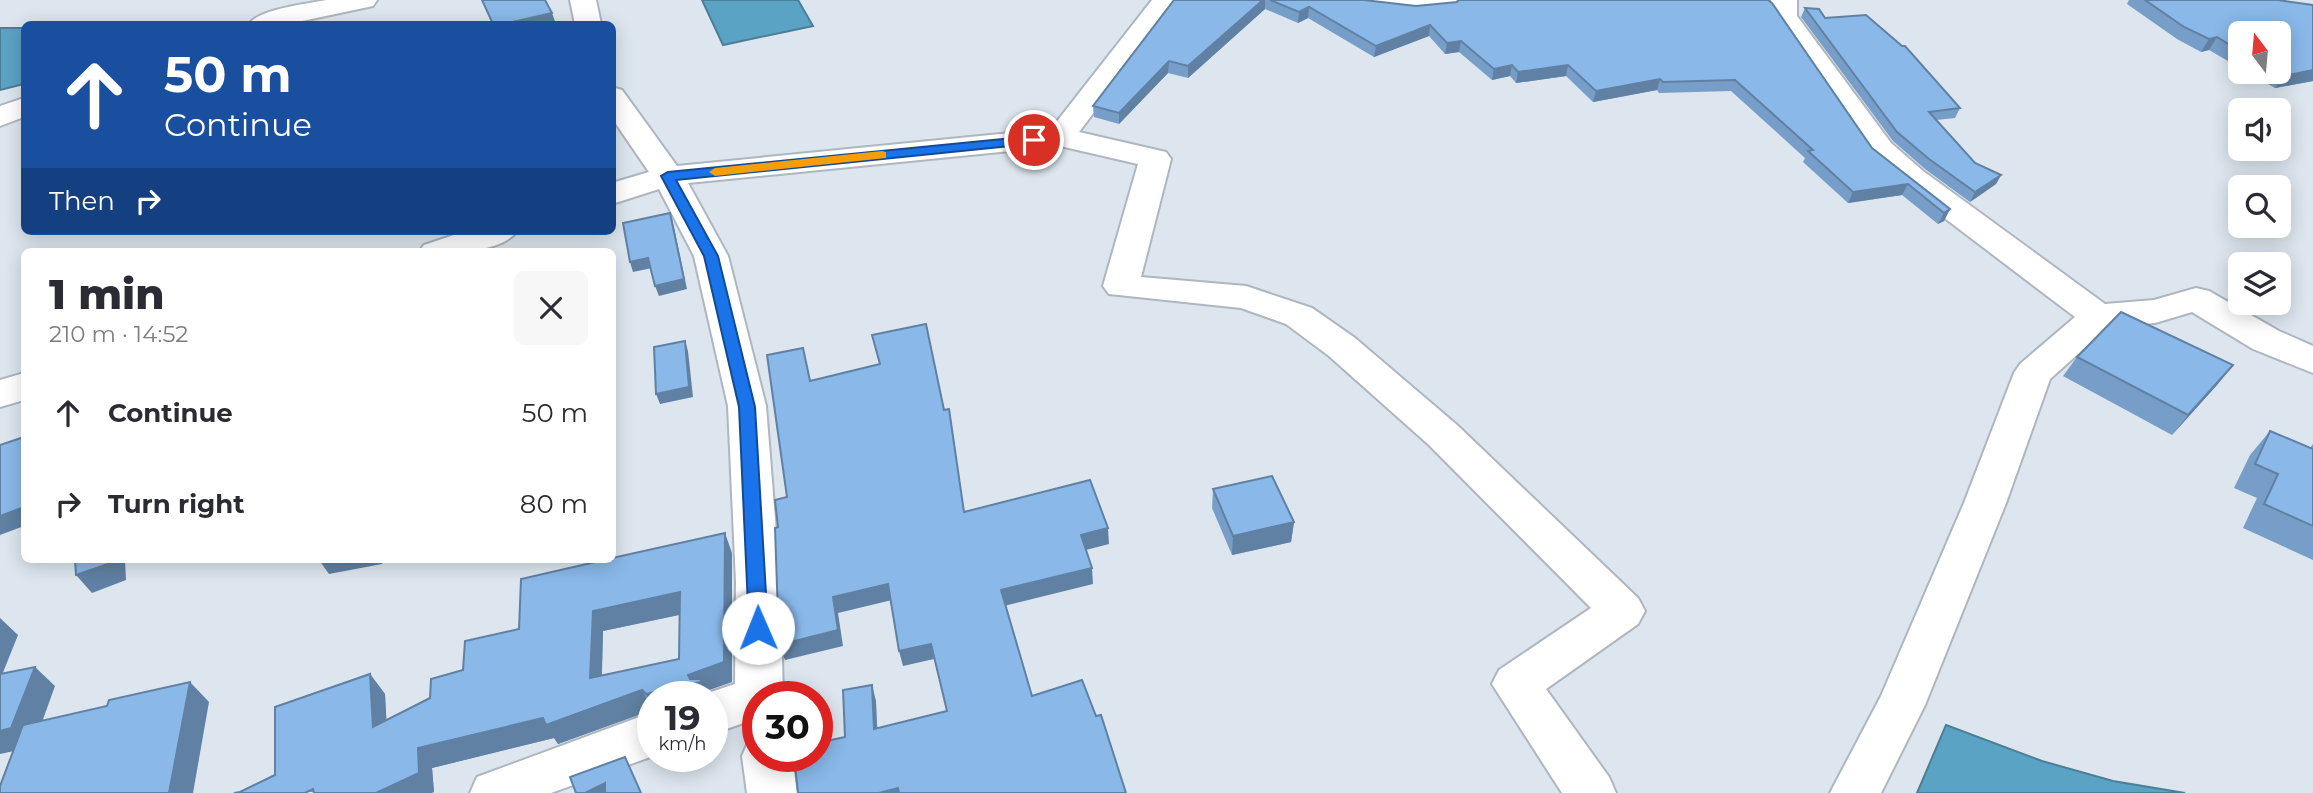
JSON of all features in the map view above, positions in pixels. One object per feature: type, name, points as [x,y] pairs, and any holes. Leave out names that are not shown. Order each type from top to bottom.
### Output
[{"type":"street","points":[[271,21],[364,0]]},
{"type":"street","points":[[583,0],[586,21]]},
{"type":"street","points":[[1060,137],[1166,0]]},
{"type":"street","points":[[1355,0],[1403,5],[1446,4]]},
{"type":"street","points":[[1784,0],[1784,16],[1880,150],[1912,178],[2098,316]]},
{"type":"street","points":[[616,102],[668,176],[711,256],[747,407],[758,582],[759,681]]},
{"type":"street","points":[[0,117],[21,108]]},
{"type":"street","points":[[616,193],[668,176],[1060,137],[1155,159],[1121,286],[1246,296],[1299,316],[1342,347],[1443,435],[1622,611],[1516,684],[1591,793]]},
{"type":"street","points":[[448,248],[488,235]]},
{"type":"street","points":[[1855,793],[1901,705],[1985,503],[2034,373],[2098,316],[2155,311],[2196,299],[2266,340],[2313,360]]},
{"type":"street","points":[[0,394],[21,387]]},
{"type":"street","points":[[495,793],[637,740]]},
{"type":"street","points":[[769,772],[772,793]]},
{"type":"water","points":[[702,0],[798,0],[813,26],[723,45]]},
{"type":"water","points":[[0,28],[21,28],[21,85],[0,90]]},
{"type":"water","points":[[1946,725],[2042,761],[2113,781],[2185,793],[1917,793]]},
{"type":"building","points":[[482,0],[545,0],[552,13],[517,21],[492,21]]},
{"type":"building","points":[[1174,0],[1263,0],[1188,66],[1169,61],[1119,113],[1093,106]]},
{"type":"building","points":[[1270,0],[1364,0],[1416,6],[1459,0],[1768,0],[1872,148],[1950,209],[1944,213],[1908,184],[1853,192],[1808,151],[1813,150],[1735,80],[1663,82],[1660,79],[1596,91],[1568,65],[1518,72],[1512,65],[1494,69],[1461,41],[1447,43],[1430,25],[1376,46],[1309,7],[1299,12]]},
{"type":"building","points":[[2145,0],[2278,0],[2313,5],[2313,70],[2291,75],[2291,21],[2228,21],[2228,44],[2217,37],[2209,39],[2184,27]]},
{"type":"building","points":[[1805,8],[1819,9],[1825,18],[1866,15],[1905,46],[1960,108],[1929,112],[1975,163],[2001,175],[1975,192],[1897,132]]},
{"type":"building","points":[[670,213],[684,279],[655,286],[648,258],[630,262],[623,223]]},
{"type":"building","points":[[2121,312],[2233,365],[2188,415],[2077,357]]},
{"type":"building","points":[[926,324],[944,410],[949,409],[964,512],[1090,480],[1108,528],[1081,535],[1092,568],[1001,590],[1032,696],[1082,680],[1096,716],[1101,715],[1126,793],[899,793],[898,788],[879,793],[798,793],[796,772],[833,772],[833,740],[845,737],[843,690],[872,685],[874,729],[947,711],[931,644],[899,651],[888,584],[833,597],[838,630],[779,645],[775,528],[778,527],[775,500],[787,497],[767,355],[803,348],[810,381],[880,364],[872,335]]},
{"type":"building","points":[[685,341],[689,387],[656,394],[654,347]]},
{"type":"building","points":[[2270,431],[2313,449],[2313,526],[2264,504],[2278,474],[2255,464]]},
{"type":"building","points":[[21,438],[21,508],[0,516],[0,445]]},
{"type":"building","points":[[1272,476],[1294,522],[1233,536],[1213,489]]},
{"type":"building","points":[[725,533],[724,662],[688,675],[690,679],[701,681],[637,681],[637,692],[546,725],[543,718],[418,748],[419,773],[376,793],[314,793],[313,789],[305,793],[234,793],[275,775],[275,707],[370,674],[373,727],[430,698],[431,679],[463,670],[465,641],[519,629],[521,579],[591,563],[616,563],[616,557]],"holes":[[[680,592],[679,659],[590,678],[593,611]]]},
{"type":"building","points":[[75,563],[111,563],[76,575]]},
{"type":"building","points":[[35,667],[11,728],[0,731],[0,674]]},
{"type":"building","points":[[190,682],[169,793],[0,793],[0,786],[23,725],[107,706],[109,700]]},
{"type":"building","points":[[625,757],[641,793],[605,793],[605,783],[585,793],[576,793],[570,777]]},
{"type":"slow traffic","points":[[715,172],[882,155]]},
{"type":"route","points":[[758,628],[758,582],[747,407],[711,256],[668,176],[1034,140]]}]
